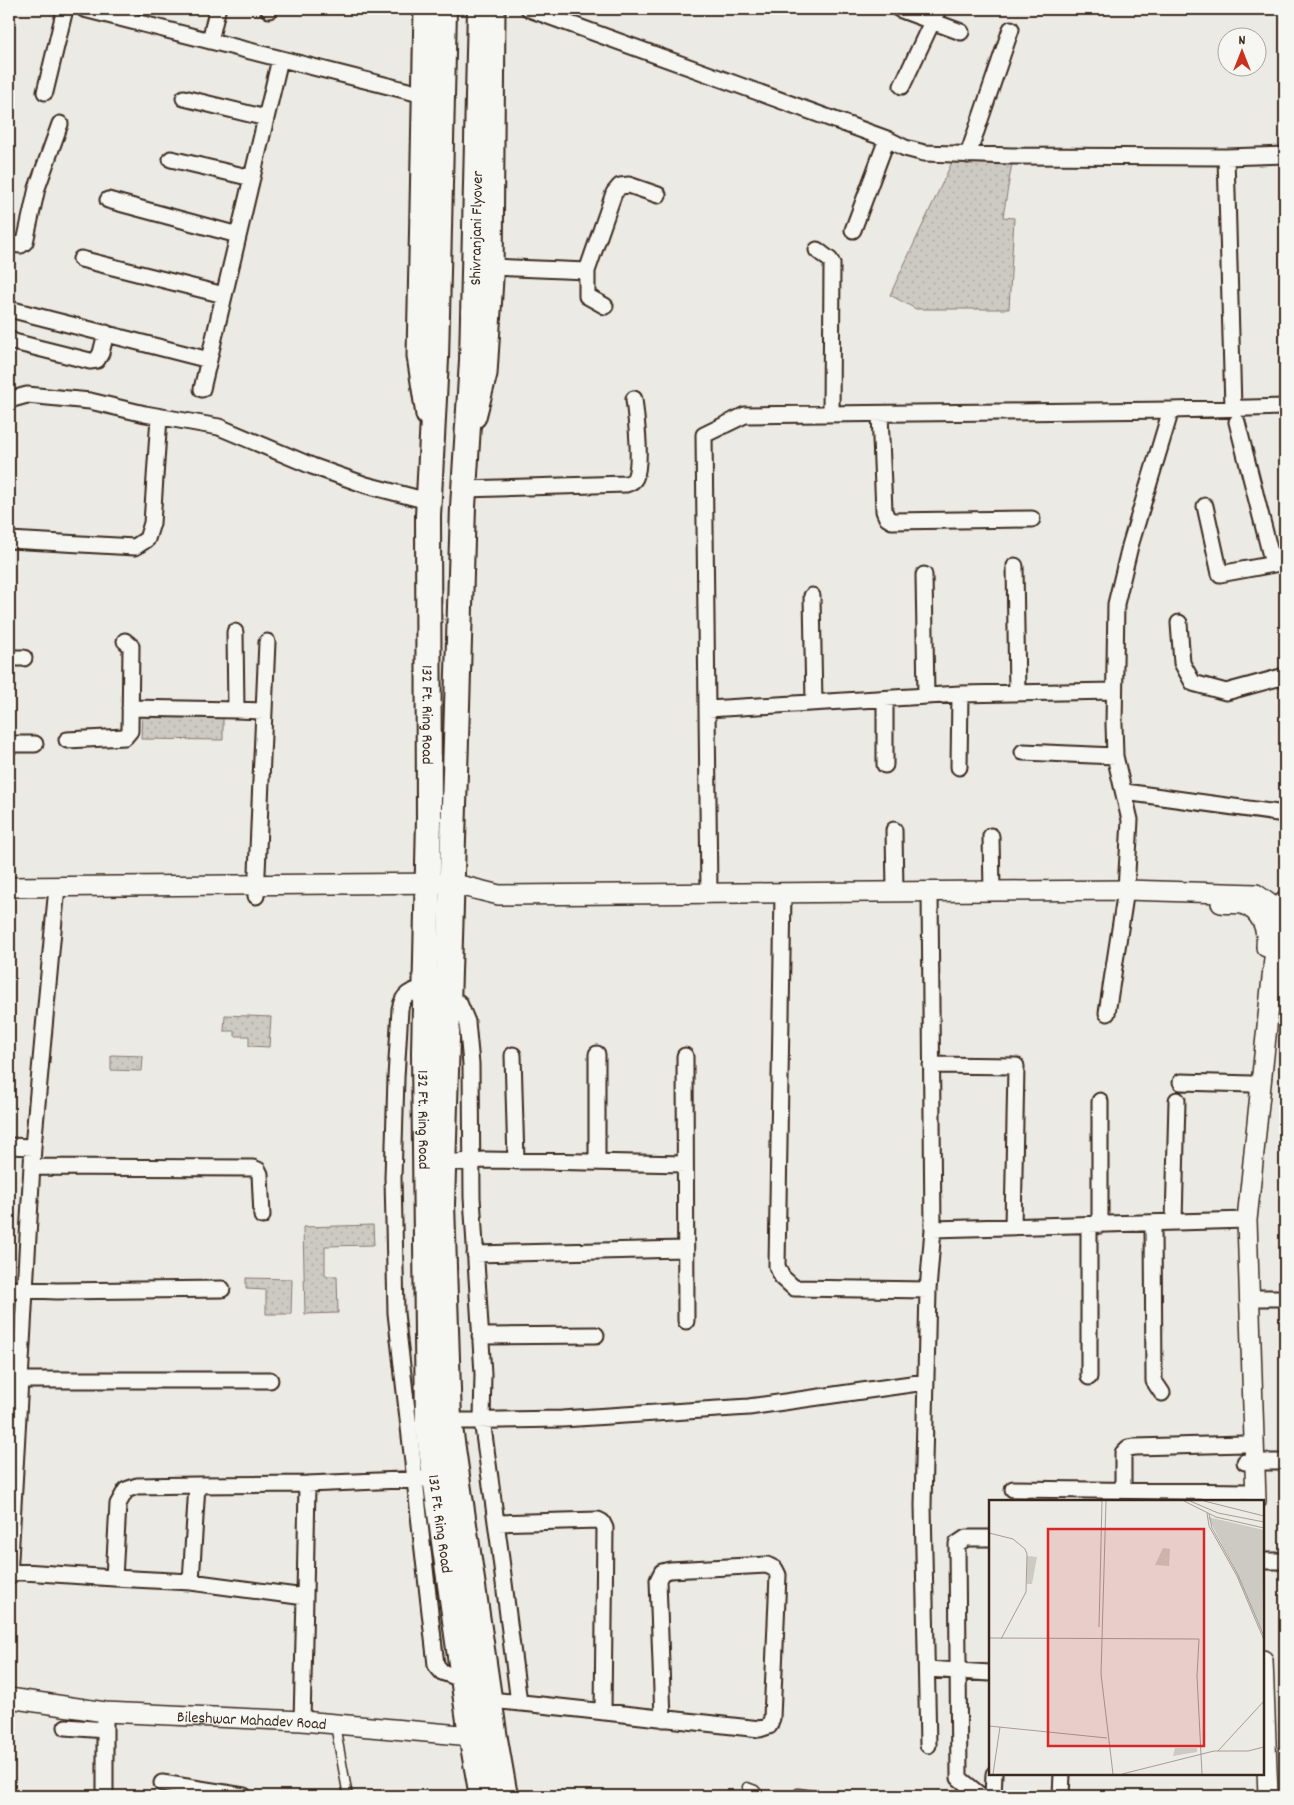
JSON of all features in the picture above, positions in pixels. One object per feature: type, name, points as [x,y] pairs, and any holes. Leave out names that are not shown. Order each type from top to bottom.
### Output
[{"type":"main road","points":[[425,9],[418,356],[431,440]]},
{"type":"main road","points":[[431,440],[436,359],[444,9]]},
{"type":"main road","name":"Shivranjani Flyover","points":[[466,447],[472,361],[480,9]]},
{"type":"main road","points":[[466,447],[486,374],[492,267],[494,9]]},
{"type":"main road","name":"132 Ft. Ring Road","points":[[431,440],[428,501],[429,818],[424,1121],[428,1427],[425,1479],[464,1680],[471,1735],[482,1796]]},
{"type":"main road","name":"132 Ft. Ring Road","points":[[466,447],[450,890],[442,1204],[449,1421],[505,1796]]},
{"type":"street","points":[[45,92],[65,9]]},
{"type":"street","points":[[84,9],[424,95]]},
{"type":"street","points":[[529,9],[888,139],[905,148],[924,153],[1012,156],[1226,157],[1285,155]]},
{"type":"street","points":[[899,9],[935,15],[961,32]]},
{"type":"street","points":[[210,41],[217,10]]},
{"type":"street","points":[[902,86],[935,15]]},
{"type":"street","points":[[968,154],[1011,29]]},
{"type":"street","points":[[202,389],[280,59]]},
{"type":"street","points":[[184,98],[266,118]]},
{"type":"street","points":[[9,244],[21,245],[25,242],[32,187],[60,124]]},
{"type":"street","points":[[853,230],[888,139]]},
{"type":"street","points":[[1205,506],[1220,574],[1279,563],[1234,415],[1226,157]]},
{"type":"street","points":[[171,159],[252,178]]},
{"type":"street","points":[[605,306],[587,296],[587,272],[614,193],[620,186],[629,185],[658,194]]},
{"type":"street","points":[[108,200],[238,235]]},
{"type":"street","points":[[817,250],[830,260],[832,264],[830,414]]},
{"type":"street","points":[[81,259],[224,295]]},
{"type":"street","points":[[492,267],[587,272]]},
{"type":"street","points":[[10,313],[106,334],[209,360]]},
{"type":"street","points":[[9,338],[14,342],[90,361],[97,360],[106,334]]},
{"type":"street","points":[[9,400],[27,395],[90,401],[159,417],[219,427],[312,466],[366,485],[428,501]]},
{"type":"street","points":[[464,489],[626,484],[633,482],[636,477],[638,460],[634,399]]},
{"type":"street","points":[[709,894],[704,435],[745,415],[1171,410],[1234,415],[1285,407]]},
{"type":"street","points":[[1107,1013],[1125,896],[1130,820],[1125,792],[1115,756],[1116,604],[1130,546],[1171,410]]},
{"type":"street","points":[[880,414],[884,511],[887,518],[892,521],[1032,518]]},
{"type":"street","points":[[9,540],[135,547],[147,539],[152,523],[159,417]]},
{"type":"street","points":[[1015,566],[1018,693]]},
{"type":"street","points":[[924,575],[926,696]]},
{"type":"street","points":[[812,596],[814,703]]},
{"type":"street","points":[[1179,622],[1182,662],[1193,683],[1226,692],[1285,676]]},
{"type":"street","points":[[235,632],[236,710]]},
{"type":"street","points":[[67,740],[125,737],[130,731],[131,646],[125,640]]},
{"type":"street","points":[[256,891],[267,642]]},
{"type":"street","points":[[9,658],[24,658]]},
{"type":"street","points":[[708,709],[960,694],[1114,691]]},
{"type":"street","points":[[959,767],[960,694]]},
{"type":"street","points":[[885,699],[885,765]]},
{"type":"street","points":[[130,708],[264,711]]},
{"type":"street","points":[[9,744],[35,744]]},
{"type":"street","points":[[1023,752],[1115,756]]},
{"type":"street","points":[[1125,792],[1285,815]]},
{"type":"street","points":[[894,830],[895,892]]},
{"type":"street","points":[[991,836],[992,891]]},
{"type":"street","points":[[9,887],[57,892],[427,889],[498,895],[709,894],[783,899],[895,892],[930,898],[992,891],[1125,896],[1242,904],[1254,910],[1265,923],[1267,942],[1252,1084],[1242,1220],[1249,1498],[1123,1490],[1013,1489]]},
{"type":"street","points":[[450,890],[497,906],[783,899],[1256,894],[1271,905],[1279,904],[1242,1220],[1250,1298],[1248,1456]]},
{"type":"street","points":[[9,898],[57,892]]},
{"type":"street","points":[[9,1577],[14,1413],[20,1380],[32,1147],[57,892]]},
{"type":"street","points":[[928,1745],[923,1505],[928,1290],[933,1229],[930,898]]},
{"type":"street","points":[[783,899],[777,1266],[782,1277],[794,1288],[928,1290]]},
{"type":"street","points":[[114,1578],[118,1504],[126,1490],[137,1486],[307,1484],[425,1479],[396,1313],[393,1178],[400,1009],[402,999],[413,990],[425,988]]},
{"type":"street","points":[[448,995],[459,1004],[467,1022],[471,1064],[475,1254],[483,1374],[482,1420],[519,1703]]},
{"type":"street","points":[[597,1054],[597,1162]]},
{"type":"street","points":[[513,1055],[516,1161]]},
{"type":"street","points":[[685,1056],[686,1321]]},
{"type":"street","points":[[931,1066],[1016,1066],[1013,1227]]},
{"type":"street","points":[[1180,1082],[1252,1084]]},
{"type":"street","points":[[1174,1222],[1176,1100]]},
{"type":"street","points":[[1089,1377],[1100,1101]]},
{"type":"street","points":[[9,1146],[32,1147]]},
{"type":"street","points":[[443,1163],[516,1161],[685,1164]]},
{"type":"street","points":[[32,1167],[252,1168],[258,1170],[260,1174],[262,1216]]},
{"type":"street","points":[[933,1229],[1242,1220]]},
{"type":"street","points":[[1153,1223],[1154,1381],[1162,1393]]},
{"type":"street","points":[[475,1254],[686,1249]]},
{"type":"street","points":[[9,1289],[222,1289]]},
{"type":"street","points":[[1250,1298],[1285,1298]]},
{"type":"street","points":[[480,1336],[596,1335]]},
{"type":"street","points":[[20,1380],[270,1380]]},
{"type":"street","points":[[449,1421],[562,1419],[749,1407],[925,1382]]},
{"type":"street","points":[[1123,1490],[1123,1453],[1128,1448],[1248,1456],[1285,1462]]},
{"type":"street","points":[[302,1721],[307,1484]]},
{"type":"street","points":[[191,1582],[197,1485]]},
{"type":"street","points":[[496,1523],[598,1520],[602,1522],[605,1528],[604,1712]]},
{"type":"street","points":[[982,1796],[959,1778],[956,1544],[966,1538],[989,1538]]},
{"type":"street","points":[[1264,1561],[1285,1561]]},
{"type":"street","points":[[490,1700],[662,1719],[760,1729],[769,1726],[772,1718],[778,1575],[775,1569],[767,1565],[662,1572],[658,1580],[662,1719]]},
{"type":"street","points":[[9,1571],[191,1582],[305,1597]]},
{"type":"street","points":[[927,1669],[989,1673]]},
{"type":"street","points":[[1264,1687],[1268,1796]]},
{"type":"street","name":"Bileshwar Mahadev Road","points":[[9,1698],[105,1721],[302,1721],[471,1735],[495,1739]]},
{"type":"street","points":[[66,1727],[105,1721],[105,1796]]},
{"type":"street","points":[[993,1796],[994,1775]]},
{"type":"street","points":[[1061,1796],[1062,1775]]},
{"type":"street","points":[[1254,1775],[1255,1796]]},
{"type":"street","points":[[162,1783],[186,1792],[244,1796]]},
{"type":"lane","points":[[335,1725],[348,1796]]},
{"type":"lane","points":[[747,1787],[755,1790],[760,1796]]},
{"type":"lane","points":[[798,1793],[821,1796]]},
{"type":"shaded area","points":[[954,158],[1012,163],[1003,217],[1014,218],[1009,309],[916,309],[890,295]]},
{"type":"shaded area","points":[[142,712],[223,714],[223,740],[141,739]]},
{"type":"shaded area","points":[[225,1015],[271,1017],[269,1047],[249,1046],[249,1036],[235,1036],[235,1031],[224,1031]]},
{"type":"shaded area","points":[[111,1055],[143,1056],[142,1071],[111,1070]]},
{"type":"shaded area","points":[[373,1225],[374,1245],[325,1246],[325,1276],[337,1276],[338,1313],[305,1314],[303,1227]]},
{"type":"shaded area","points":[[246,1278],[292,1279],[291,1314],[266,1314],[266,1290],[246,1289]]}]
